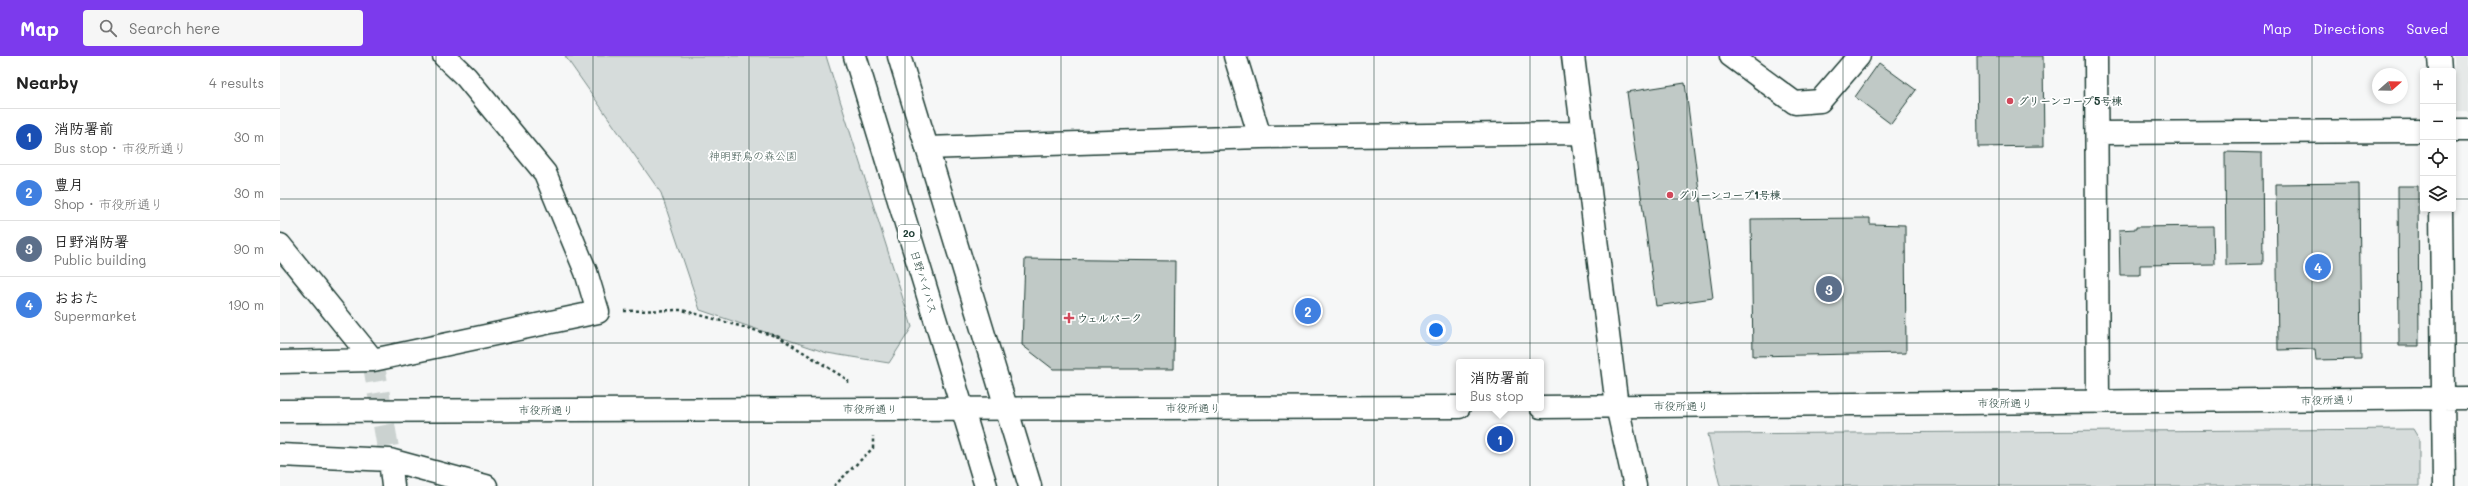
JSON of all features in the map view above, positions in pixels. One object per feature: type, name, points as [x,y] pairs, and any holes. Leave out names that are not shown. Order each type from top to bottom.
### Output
[{"type":"main road","points":[[280,362],[373,360],[598,312],[586,272],[545,173],[466,77],[444,56]]},
{"type":"main road","name":"日野バイパス","points":[[855,56],[986,486]]},
{"type":"main road","points":[[899,56],[1030,486]]},
{"type":"main road","points":[[1235,56],[1260,137]]},
{"type":"main road","points":[[1573,56],[1617,406],[1635,486]]},
{"type":"main road","points":[[1731,56],[1795,103],[1820,101],[1859,56]]},
{"type":"main road","points":[[2096,56],[2098,402]]},
{"type":"main road","points":[[2439,56],[2440,68]]},
{"type":"main road","points":[[2456,130],[2468,130]]},
{"type":"main road","points":[[2097,133],[2420,131]]},
{"type":"main road","points":[[927,148],[1260,137],[1582,133]]},
{"type":"main road","points":[[2441,212],[2444,486]]},
{"type":"main road","points":[[280,245],[373,360]]},
{"type":"main road","name":"市役所通り","points":[[1544,407],[2468,398]]},
{"type":"main road","name":"市役所通り","points":[[280,411],[963,410],[1456,407]]},
{"type":"main road","points":[[280,455],[390,460],[486,486]]},
{"type":"main road","points":[[390,460],[393,486]]},
{"type":"path","points":[[598,312],[682,310],[779,337],[848,380],[852,409]]},
{"type":"path","points":[[834,486],[873,448],[873,410]]},
{"type":"shaded area","points":[[2454,56],[2468,56],[2468,111],[2456,111],[2456,68],[2454,68]]},
{"type":"green space","name":"神明野鳥の森公園","points":[[565,56],[826,56],[912,327],[889,363],[827,353],[700,310],[661,193]]},
{"type":"green space","points":[[2413,429],[2419,439],[2419,486],[1720,486],[1708,434]]},
{"type":"building","name":"グリーンコープ5号棟","points":[[1977,56],[2043,56],[2044,146],[1978,147]]},
{"type":"building","points":[[1879,63],[1916,90],[1891,124],[1855,97]]},
{"type":"building","name":"グリーンコープ1号棟","points":[[1685,83],[1713,298],[1656,306],[1627,92]]},
{"type":"building","points":[[2225,152],[2262,153],[2263,264],[2226,265]]},
{"type":"building","points":[[2359,183],[2361,359],[2316,360],[2315,349],[2278,350],[2276,184]]},
{"type":"building","points":[[2398,186],[2418,186],[2419,346],[2399,346]]},
{"type":"building","points":[[1870,218],[1870,224],[1905,225],[1906,353],[1753,356],[1751,219]]},
{"type":"building","points":[[2213,226],[2214,264],[2140,265],[2140,275],[2120,275],[2119,230],[2136,229],[2136,227]]},
{"type":"building","points":[[1025,259],[1175,261],[1174,369],[1053,369],[1022,345]]},
{"type":"tunnel","points":[[373,360],[390,460]]},
{"type":"place","name":"グリーンコープ5号棟","points":[[2010,101]]},
{"type":"place","name":"グリーンコープ1号棟","points":[[1670,195]]},
{"type":"place","name":"おおた","points":[[2318,267]]},
{"type":"place","name":"日野消防署","points":[[1829,289]]},
{"type":"place","name":"豊月","points":[[1308,311]]},
{"type":"place","name":"ウェルパーク","points":[[1069,318]]},
{"type":"place","name":"消防署前","points":[[1500,439]]}]
